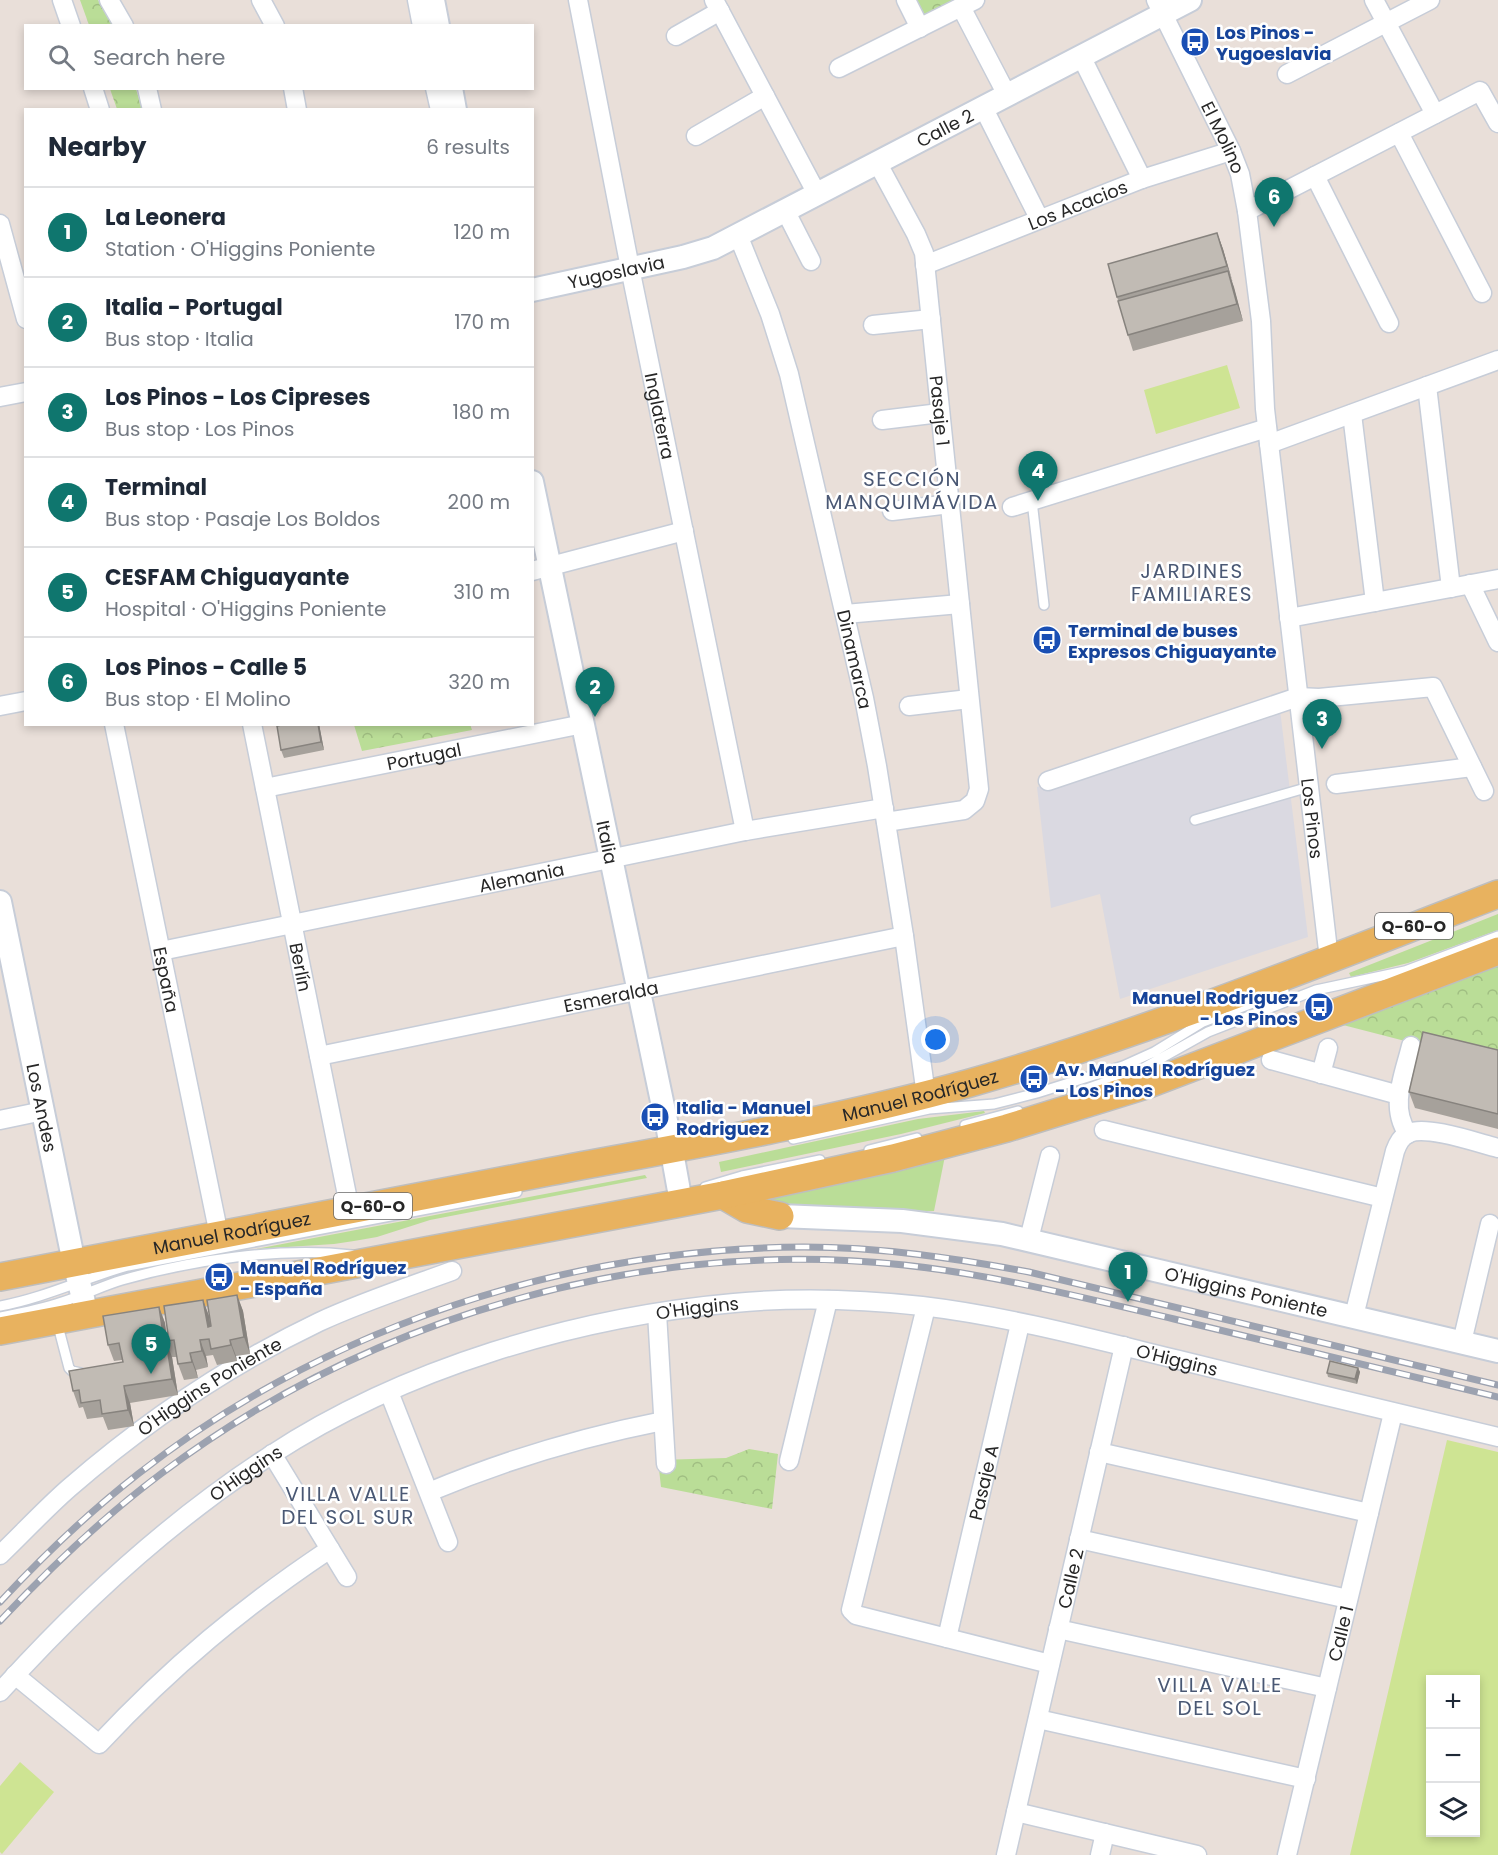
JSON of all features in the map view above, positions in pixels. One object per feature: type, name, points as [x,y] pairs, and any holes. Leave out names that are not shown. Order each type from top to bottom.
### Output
[{"type":"main road","name":"Manuel Rodríguez","points":[[0,1331],[56,1320],[80,1288],[219,1235],[350,1210],[673,1158],[804,1123],[926,1095],[1016,1069],[1144,1028],[1498,894]]},
{"type":"main road","name":"Manuel Rodríguez","points":[[0,1277],[80,1288],[379,1258],[723,1195],[834,1172],[1007,1128],[1172,1076],[1498,951]]},
{"type":"main road","points":[[723,1195],[747,1209],[780,1216]]},
{"type":"street","points":[[62,0],[70,24]]},
{"type":"street","points":[[109,0],[123,24]]},
{"type":"street","points":[[261,0],[274,24]]},
{"type":"street","points":[[417,0],[422,24]]},
{"type":"street","points":[[433,0],[438,24]]},
{"type":"street","name":"Inglaterra","points":[[578,0],[630,268],[745,831]]},
{"type":"street","points":[[906,0],[920,28]]},
{"type":"street","name":"Calle 2","points":[[697,253],[738,235],[1081,56],[1160,7],[1190,0]]},
{"type":"street","points":[[1374,0],[1435,114]]},
{"type":"street","points":[[1287,74],[1430,0]]},
{"type":"street","points":[[838,68],[968,3],[1007,95]]},
{"type":"street","points":[[676,36],[717,5],[817,194]]},
{"type":"street","name":"El Molino","points":[[1160,7],[1231,150],[1240,174],[1261,321],[1268,436]]},
{"type":"street","points":[[1081,56],[1142,179]]},
{"type":"street","points":[[94,90],[99,108]]},
{"type":"street","points":[[147,90],[152,108]]},
{"type":"street","points":[[293,90],[297,108]]},
{"type":"street","points":[[435,90],[440,108]]},
{"type":"street","points":[[451,90],[455,108]]},
{"type":"street","points":[[1247,211],[1480,91],[1498,123]]},
{"type":"street","points":[[696,136],[765,96]]},
{"type":"street","points":[[982,107],[1039,218]]},
{"type":"street","points":[[1399,133],[1482,293]]},
{"type":"street","name":"Los Acacios","points":[[925,265],[1142,179],[1231,150]]},
{"type":"street","name":"Pasaje 1","points":[[877,162],[916,234],[924,254],[969,699]]},
{"type":"street","points":[[1315,176],[1389,323]]},
{"type":"street","points":[[785,210],[811,261]]},
{"type":"street","points":[[0,224],[24,312]]},
{"type":"street","name":"Dinamarca","points":[[738,235],[770,314],[789,374],[870,725],[904,936],[926,1095]]},
{"type":"street","name":"Yugoslavia","points":[[534,290],[697,253]]},
{"type":"street","points":[[873,325],[931,319]]},
{"type":"street","points":[[1012,507],[1352,414],[1498,360]]},
{"type":"street","points":[[1428,386],[1451,588]]},
{"type":"street","points":[[0,397],[24,392]]},
{"type":"street","points":[[882,420],[940,413]]},
{"type":"street","points":[[1352,414],[1375,602]]},
{"type":"street","name":"Los Pinos","points":[[1268,436],[1329,959]]},
{"type":"street","name":"Italia","points":[[534,501],[541,569],[583,724],[681,1202]]},
{"type":"street","points":[[892,511],[950,504]]},
{"type":"street","points":[[541,569],[684,531]]},
{"type":"street","points":[[1289,618],[1498,579]]},
{"type":"street","points":[[1470,584],[1498,642]]},
{"type":"street","points":[[845,614],[960,604]]},
{"type":"street","points":[[1048,781],[1298,697],[1319,698],[1433,687],[1484,791]]},
{"type":"street","points":[[885,815],[964,810],[975,801],[978,795],[979,782],[969,699],[909,706]]},
{"type":"street","points":[[0,706],[24,701]]},
{"type":"street","name":"Portugal","points":[[265,788],[583,724]]},
{"type":"street","name":"España","points":[[114,726],[219,1235]]},
{"type":"street","name":"Berlín","points":[[252,726],[350,1210]]},
{"type":"street","points":[[1336,784],[1472,767]]},
{"type":"street","name":"Alemania","points":[[160,951],[745,831],[885,815]]},
{"type":"street","name":"Los Andes","points":[[0,902],[80,1288]]},
{"type":"street","name":"Esmeralda","points":[[319,1056],[904,936]]},
{"type":"street","points":[[1408,1134],[1399,1116],[1399,1095],[1411,1046]]},
{"type":"street","points":[[1322,1074],[1328,1048]]},
{"type":"street","points":[[1271,1060],[1399,1095]]},
{"type":"street","points":[[0,1120],[43,1111]]},
{"type":"street","points":[[1104,1130],[1383,1198]]},
{"type":"street","points":[[1354,1316],[1397,1146],[1408,1134],[1430,1131],[1498,1148]]},
{"type":"street","points":[[1029,1239],[1050,1156]]},
{"type":"street","name":"O'Higgins Poniente","points":[[780,1216],[902,1221],[969,1228],[1029,1239],[1498,1351]]},
{"type":"street","points":[[1462,1342],[1490,1224]]},
{"type":"street","name":"O'Higgins Poniente","points":[[0,1555],[67,1490],[98,1464],[214,1379],[319,1322],[452,1271]]},
{"type":"street","points":[[789,1461],[828,1300]]},
{"type":"street","name":"O'Higgins","points":[[0,1692],[60,1627],[133,1559],[224,1486],[272,1454],[331,1420],[389,1392],[443,1370],[520,1344],[657,1313],[736,1302],[828,1300],[926,1307],[1124,1346],[1498,1437]]},
{"type":"street","points":[[926,1307],[851,1607],[852,1612],[856,1615],[1050,1664]]},
{"type":"street","points":[[657,1313],[666,1464]]},
{"type":"street","name":"Pasaje A","points":[[947,1638],[1020,1324]]},
{"type":"street","name":"Calle 2","points":[[1006,1855],[1124,1346]]},
{"type":"street","points":[[389,1392],[448,1542]]},
{"type":"street","name":"Calle 1","points":[[1287,1855],[1393,1413]]},
{"type":"street","points":[[429,1492],[471,1474],[546,1449],[663,1421]]},
{"type":"street","points":[[1099,1452],[1369,1513]]},
{"type":"street","points":[[272,1454],[347,1577]]},
{"type":"street","points":[[1079,1539],[1348,1599]]},
{"type":"street","points":[[15,1675],[99,1744],[165,1676],[213,1634],[274,1587],[330,1549]]},
{"type":"street","points":[[1058,1629],[1327,1688]]},
{"type":"street","points":[[1038,1719],[1306,1779]]},
{"type":"street","points":[[1016,1812],[1197,1855]]},
{"type":"street","points":[[1100,1855],[1105,1833]]},
{"type":"lane","points":[[1032,501],[1044,605]]},
{"type":"lane","points":[[1195,820],[1309,787]]},
{"type":"lane","points":[[1059,1098],[1140,1070],[1208,1032],[1316,990],[1405,971],[1498,936]]},
{"type":"lane","points":[[782,1141],[929,1109],[994,1104],[1037,1093],[1130,1063],[1154,1052],[1203,1022],[1291,988]]},
{"type":"lane","points":[[954,1128],[1029,1107]]},
{"type":"lane","points":[[856,1153],[932,1134]]},
{"type":"lane","points":[[681,1202],[699,1189],[723,1180],[826,1159]]},
{"type":"lane","points":[[0,1317],[53,1305],[80,1288],[128,1266],[525,1190]]},
{"type":"lane","points":[[0,1306],[80,1288]]},
{"type":"lane","points":[[56,1320],[69,1368],[82,1373]]},
{"type":"shaded area","points":[[1280,710],[1308,937],[1120,999],[1100,894],[1051,908],[1037,787]]},
{"type":"green space","points":[[80,0],[98,0],[111,24],[89,24]]},
{"type":"green space","points":[[911,0],[961,0],[922,20]]},
{"type":"green space","points":[[110,90],[136,90],[142,108],[117,108]]},
{"type":"green space","points":[[1227,365],[1240,408],[1156,434],[1144,390]]},
{"type":"green space","points":[[354,726],[471,726],[472,730],[362,751]]},
{"type":"green space","points":[[1498,914],[1498,930],[1408,963],[1351,977],[1349,973]]},
{"type":"green space","points":[[1498,966],[1498,1065],[1343,1025]]},
{"type":"green space","points":[[984,1111],[985,1113],[901,1134],[721,1172],[719,1162],[918,1119]]},
{"type":"green space","points":[[945,1156],[934,1211],[775,1210],[747,1204]]},
{"type":"green space","points":[[645,1175],[647,1178],[430,1220],[377,1237],[334,1244],[256,1249]]},
{"type":"green space","points":[[1447,1440],[1498,1452],[1498,1855],[1350,1855]]},
{"type":"green space","points":[[749,1449],[778,1454],[772,1509],[661,1487],[658,1460],[726,1458]]},
{"type":"green space","points":[[20,1762],[54,1792],[2,1854],[0,1852],[0,1786]]},
{"type":"building","points":[[1217,233],[1227,266],[1117,297],[1108,264]]},
{"type":"building","points":[[1228,271],[1237,304],[1128,335],[1118,301]]},
{"type":"building","points":[[277,726],[318,726],[321,742],[281,750]]},
{"type":"building","points":[[1423,1032],[1498,1050],[1498,1114],[1409,1092]]},
{"type":"building","points":[[237,1295],[244,1337],[230,1340],[231,1345],[211,1349],[209,1339],[200,1340],[202,1351],[190,1353],[192,1362],[178,1364],[174,1340],[166,1341],[172,1379],[124,1386],[128,1410],[102,1414],[100,1400],[81,1403],[79,1390],[73,1391],[69,1371],[123,1362],[119,1343],[108,1345],[103,1316],[159,1307],[163,1334],[168,1334],[164,1306],[203,1300],[208,1327],[211,1326],[207,1300]]},
{"type":"building","points":[[1330,1361],[1358,1368],[1355,1379],[1327,1373]]},
{"type":"railway","points":[[0,1602],[66,1535],[138,1474],[211,1422],[288,1377],[369,1338],[452,1306],[538,1281],[626,1262],[715,1251],[804,1247],[889,1251],[945,1258],[1029,1272],[1498,1385]]},
{"type":"railway","points":[[0,1621],[58,1562],[119,1507],[162,1473],[243,1418],[329,1371],[420,1331],[514,1300],[610,1277],[708,1264],[806,1260],[938,1269],[1073,1295],[1498,1397]]},
{"type":"place","name":"Los Pinos - Yugoeslavia","points":[[1195,42]]},
{"type":"place","name":"Los Pinos - Calle 5","points":[[1274,227]]},
{"type":"place","name":"Terminal","points":[[1038,501]]},
{"type":"place","name":"Terminal de buses Expresos Chiguayante","points":[[1047,640]]},
{"type":"place","name":"Italia - Portugal","points":[[595,717]]},
{"type":"place","name":"Los Pinos - Los Cipreses","points":[[1322,749]]},
{"type":"place","name":"Manuel Rodriguez - Los Pinos","points":[[1319,1007]]},
{"type":"place","name":"Av. Manuel Rodríguez - Los Pinos","points":[[1034,1079]]},
{"type":"place","name":"Italia - Manuel Rodriguez","points":[[655,1117]]},
{"type":"place","name":"Manuel Rodríguez - España","points":[[219,1277]]},
{"type":"place","name":"La Leonera","points":[[1128,1302]]},
{"type":"place","name":"CESFAM Chiguayante","points":[[151,1374]]},
{"type":"district","name":"SECCIÓN MANQUIMÁVIDA","points":[[912,490]]},
{"type":"district","name":"JARDINES FAMILIARES","points":[[1192,582]]},
{"type":"district","name":"VILLA VALLE DEL SOL SUR","points":[[348,1506]]},
{"type":"district","name":"VILLA VALLE DEL SOL","points":[[1220,1696]]}]
